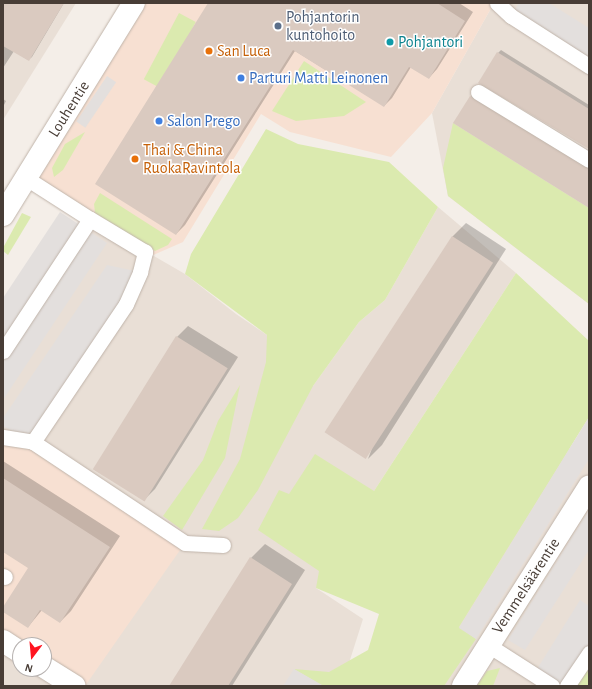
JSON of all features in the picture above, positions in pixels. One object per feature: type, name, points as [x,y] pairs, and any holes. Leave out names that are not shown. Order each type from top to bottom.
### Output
[{"type":"street","name":"Louhentie","points":[[3,215],[134,3]]},
{"type":"street","name":"Vemmelsäärentie","points":[[463,686],[589,487]]},
{"type":"street","points":[[3,641],[12,647]]},
{"type":"street","points":[[52,672],[75,686]]},
{"type":"lane","points":[[497,3],[511,16],[589,66]]},
{"type":"lane","points":[[478,92],[589,160]]},
{"type":"lane","points":[[26,178],[145,252],[126,304],[33,442]]},
{"type":"lane","points":[[3,351],[90,219]]},
{"type":"lane","points":[[3,437],[33,442],[185,543],[223,544]]},
{"type":"lane","points":[[488,645],[552,686]]},
{"type":"lane","points":[[567,686],[589,653]]},
{"type":"shaded area","points":[[3,3],[76,3],[3,120]]},
{"type":"shaded area","points":[[133,3],[494,3],[432,113],[391,157],[290,132],[261,114],[183,242],[151,256],[26,178]]},
{"type":"shaded area","points":[[494,3],[589,3],[589,304],[448,196],[432,113]]},
{"type":"shaded area","points":[[519,3],[549,3],[589,28],[589,66],[511,16]]},
{"type":"shaded area","points":[[107,76],[116,82],[85,128],[76,122]]},
{"type":"shaded area","points":[[438,207],[516,273],[374,491],[316,588],[363,619],[342,685],[344,686],[85,686],[3,437],[3,352],[90,219],[185,274],[236,314],[267,335],[313,386],[359,322],[385,300]]},
{"type":"shaded area","points":[[60,212],[107,243],[3,400],[3,298]]},
{"type":"shaded area","points":[[107,265],[140,272],[33,442],[3,426],[3,418]]},
{"type":"shaded area","points":[[589,417],[589,459],[476,639],[459,628]]},
{"type":"shaded area","points":[[589,421],[589,686],[414,686],[449,618]]},
{"type":"shaded area","points":[[3,437],[33,442],[185,543],[85,686],[52,670],[52,637],[12,637],[12,643],[3,641]]},
{"type":"shaded area","points":[[589,510],[589,550],[525,650],[508,640]]},
{"type":"shaded area","points":[[580,600],[589,606],[589,653],[567,686],[552,686],[534,674]]},
{"type":"shaded area","points":[[3,641],[12,647],[12,677],[52,677],[52,673],[75,686],[3,686]]},
{"type":"shaded area","points":[[294,669],[322,685],[323,686],[283,686]]},
{"type":"green space","points":[[179,13],[196,22],[161,88],[144,79]]},
{"type":"green space","points":[[304,61],[366,102],[344,116],[296,121],[272,111]]},
{"type":"green space","points":[[453,123],[589,208],[589,304],[448,196],[443,168]]},
{"type":"green space","points":[[266,129],[298,144],[389,162],[438,207],[385,300],[359,322],[313,386],[258,490],[238,518],[219,531],[202,529],[240,459],[266,362],[267,335],[185,274],[191,254]]},
{"type":"green space","points":[[85,132],[63,170],[54,177],[52,168],[65,144]]},
{"type":"green space","points":[[100,193],[172,239],[168,245],[155,251],[95,213],[94,204]]},
{"type":"green space","points":[[22,213],[31,217],[8,255],[3,251],[3,248]]},
{"type":"green space","points":[[516,273],[589,341],[589,417],[459,627],[476,639],[444,686],[323,686],[294,669],[329,672],[368,650],[379,614],[316,588],[319,571],[258,530],[279,490],[289,494],[315,454],[374,491]]},
{"type":"green space","points":[[240,385],[225,458],[182,530],[163,516],[203,460],[218,421]]},
{"type":"green space","points":[[500,668],[493,686],[477,686],[487,671]]},
{"type":"green space","points":[[589,668],[589,686],[577,686]]},
{"type":"building","points":[[3,3],[64,3],[29,61],[3,46]]},
{"type":"building","points":[[208,3],[437,3],[465,21],[429,79],[409,67],[384,107],[293,50],[176,235],[95,184]]},
{"type":"building","points":[[497,52],[589,109],[589,149],[478,83]]},
{"type":"building","points":[[470,96],[589,169],[589,208],[453,123]]},
{"type":"building","points":[[452,236],[493,263],[366,459],[325,432]]},
{"type":"building","points":[[176,336],[228,368],[145,501],[93,469]]},
{"type":"building","points":[[3,478],[110,547],[60,623],[40,610],[28,628],[3,612],[3,607],[28,568],[3,552]]},
{"type":"building","points":[[250,557],[292,584],[228,686],[169,686]]},
{"type":"place","name":"Pohjantorin kuntohoito","points":[[278,26]]},
{"type":"place","name":"Pohjantori","points":[[390,42]]},
{"type":"place","name":"San Luca","points":[[209,51]]},
{"type":"place","name":"Parturi Matti Leinonen","points":[[241,78]]},
{"type":"place","name":"Salon Prego","points":[[159,121]]},
{"type":"place","name":"Thai & China RuokaRavintola","points":[[135,159]]}]
